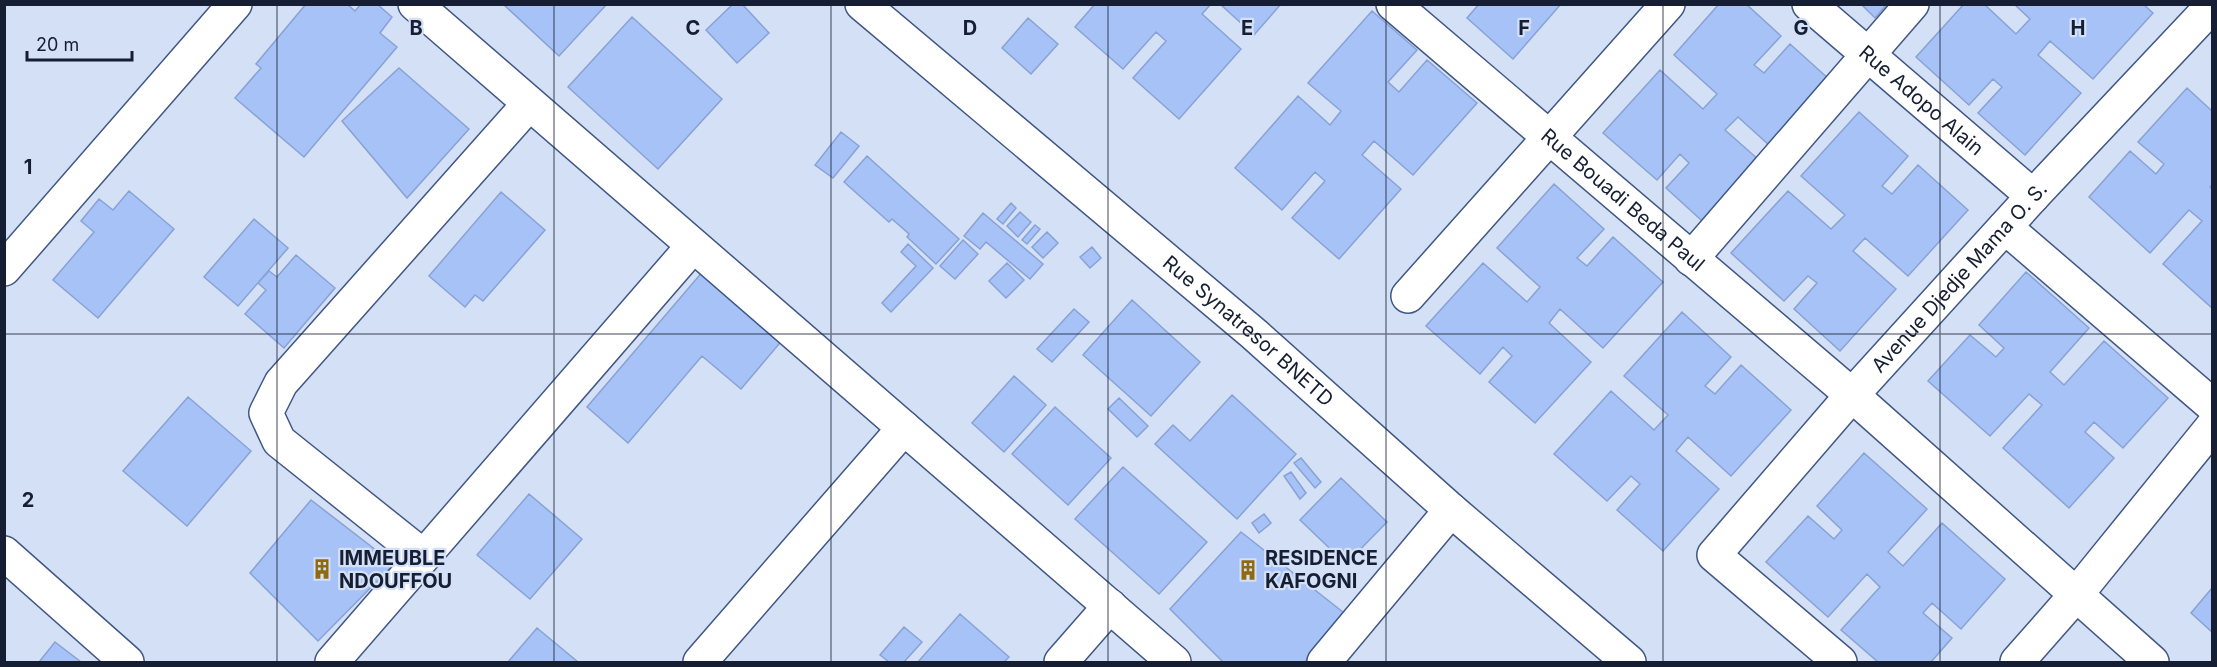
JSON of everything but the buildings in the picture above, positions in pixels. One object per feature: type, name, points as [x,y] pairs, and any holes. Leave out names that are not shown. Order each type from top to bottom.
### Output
[{"type":"street","points":[[4,269],[235,4]]},
{"type":"street","points":[[415,4],[1174,663]]},
{"type":"street","name":"Rue Synatresor BNETD","points":[[862,4],[1254,334],[1451,510],[1629,663]]},
{"type":"street","name":"Rue Bouadi Beda Paul","points":[[1393,4],[1852,395],[2152,663]]},
{"type":"street","points":[[1408,296],[1668,4]]},
{"type":"street","name":"Rue Adopo Alain","points":[[1809,4],[2033,196]]},
{"type":"street","points":[[1690,259],[1912,4]]},
{"type":"street","name":"Avenue Djedje Mama O. S.","points":[[1840,663],[1714,555],[1852,395],[2033,196],[2204,14]]},
{"type":"street","points":[[423,556],[279,441],[266,414],[281,383],[529,104]]},
{"type":"street","points":[[2005,227],[2212,405]]},
{"type":"street","points":[[332,663],[693,246]]},
{"type":"street","points":[[2017,663],[2075,596],[2212,427]]},
{"type":"street","points":[[700,663],[904,428]]},
{"type":"street","points":[[1324,663],[1451,510]]},
{"type":"street","points":[[4,553],[127,663]]},
{"type":"street","points":[[1061,663],[1110,606]]},
{"type":"place","name":"IMMEUBLE NDOUFFOU","points":[[322,569]]},
{"type":"place","name":"RESIDENCE KAFOGNI","points":[[1248,570]]}]
